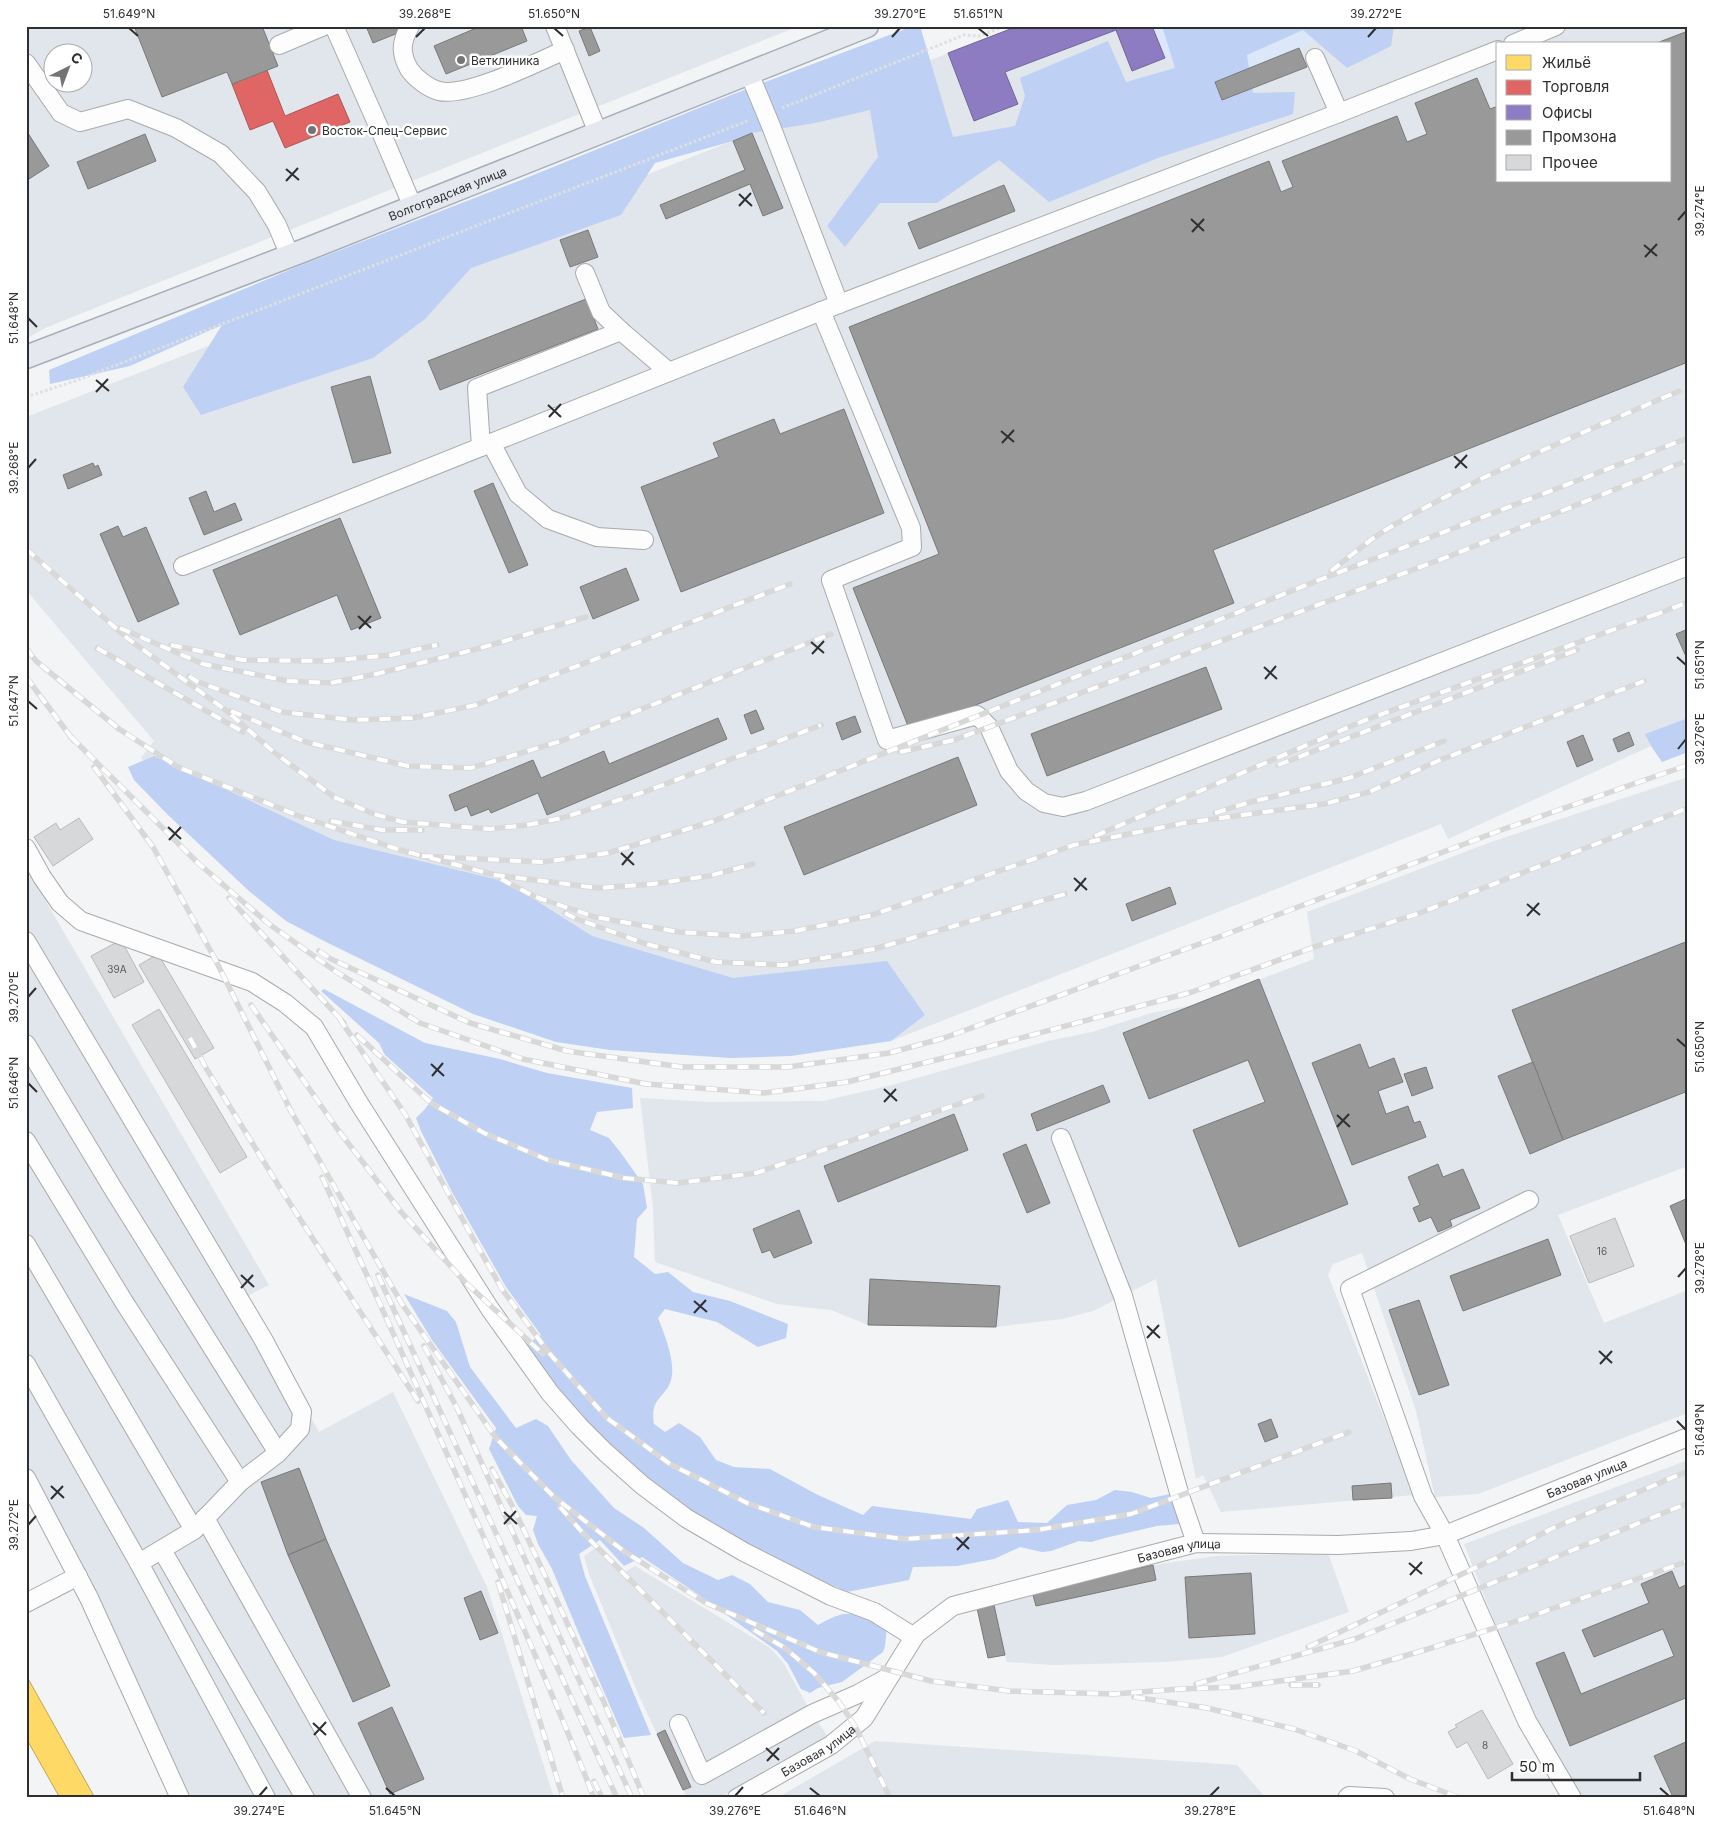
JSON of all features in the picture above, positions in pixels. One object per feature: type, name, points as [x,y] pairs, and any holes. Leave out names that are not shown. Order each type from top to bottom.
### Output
[{"type":"main road","name":"Волгоградская улица","points":[[28,351],[290,256],[867,26]]},
{"type":"street","points":[[279,45],[324,26]]},
{"type":"street","points":[[334,26],[413,208]]},
{"type":"street","points":[[410,26],[404,37],[403,58],[414,77],[439,91],[461,91],[507,75],[565,50]]},
{"type":"street","points":[[555,26],[598,133]]},
{"type":"street","points":[[1518,42],[1556,26]]},
{"type":"street","points":[[183,566],[839,304],[1339,113],[1496,51]]},
{"type":"street","points":[[1315,58],[1339,113]]},
{"type":"street","points":[[26,63],[61,113],[80,122],[128,109],[176,128],[221,154],[257,192],[277,226],[290,256]]},
{"type":"street","points":[[749,73],[839,304]]},
{"type":"street","points":[[585,273],[601,312],[669,372]]},
{"type":"street","points":[[822,311],[910,528],[912,547],[831,580],[887,740],[978,715],[989,727],[1009,771],[1026,791],[1044,803],[1063,807],[1086,801],[1688,566]]},
{"type":"street","points":[[621,331],[477,388],[486,445],[518,494],[548,519],[597,537],[644,540]]},
{"type":"street","points":[[26,848],[42,877],[60,903],[81,921],[252,982],[285,1003],[314,1027],[359,1104],[490,1309],[550,1393],[605,1452],[642,1485],[686,1518],[761,1561],[831,1596],[874,1612],[914,1637]]},
{"type":"street","points":[[26,940],[262,1339],[302,1412],[300,1429],[278,1453],[240,1482],[200,1524],[139,1563]]},
{"type":"street","points":[[26,1044],[112,1187],[278,1453]]},
{"type":"street","points":[[1062,1138],[1123,1296],[1180,1496],[1196,1544]]},
{"type":"street","points":[[26,1140],[124,1302],[240,1482]]},
{"type":"street","points":[[1529,1200],[1350,1290],[1423,1496],[1445,1535],[1527,1721],[1572,1798]]},
{"type":"street","points":[[26,1244],[200,1524],[362,1798]]},
{"type":"street","points":[[26,1364],[139,1563],[266,1798]]},
{"type":"street","name":"Базовая улица","points":[[737,1798],[831,1745],[864,1718],[916,1634],[953,1606],[1196,1544],[1338,1546],[1411,1541],[1445,1535],[1688,1437]]},
{"type":"street","points":[[26,1478],[89,1598],[180,1798]]},
{"type":"street","points":[[162,1550],[305,1798]]},
{"type":"street","points":[[26,1603],[78,1576]]},
{"type":"street","points":[[678,1724],[702,1775],[812,1714],[858,1694],[890,1676]]},
{"type":"street","points":[[1348,1798],[1349,1796],[1385,1798]]},
{"type":"path","points":[[26,397],[84,378],[766,114],[964,35],[979,36],[1005,26]]},
{"type":"shaded area","points":[[26,26],[799,26],[45,328],[26,339]]},
{"type":"shaded area","points":[[913,26],[920,26],[953,137],[1015,126],[1025,96],[1020,78],[1108,41],[1126,82],[1175,68],[1162,26],[1394,26],[1391,46],[1347,68],[1303,30],[1247,55],[1253,93],[1295,92],[1293,114],[1158,158],[1049,202],[999,160],[937,203],[880,203],[845,247],[827,226],[878,157],[870,110],[815,123],[752,133],[733,141],[655,163],[621,215],[471,268],[425,319],[373,358],[201,415],[183,387],[222,325],[130,366],[50,384],[49,370],[299,266],[521,180],[726,97]]},
{"type":"shaded area","points":[[1018,26],[1688,26],[1688,718],[1646,734],[1651,746],[1448,839],[1441,824],[891,1041],[266,891],[141,758],[154,741],[26,590],[26,417],[771,126]]},
{"type":"shaded area","points":[[1152,26],[1307,26],[1314,42],[1215,82],[1165,58]]},
{"type":"shaded area","points":[[1688,718],[1688,752],[1662,762],[1645,734]]},
{"type":"shaded area","points":[[154,756],[334,840],[507,882],[592,936],[733,978],[887,961],[925,1015],[891,1041],[791,1056],[730,1058],[610,1050],[556,1042],[473,1014],[286,921],[249,891],[168,815],[134,780],[128,767]]},
{"type":"shaded area","points":[[1688,777],[1688,1166],[1558,1215],[1604,1323],[1688,1290],[1688,1413],[1478,1494],[1435,1497],[1416,1411],[1362,1253],[1333,1264],[1328,1275],[1414,1495],[1221,1512],[1203,1475],[1196,1479],[1156,1279],[1093,1311],[1062,1319],[996,1327],[868,1325],[831,1310],[777,1304],[655,1262],[653,1207],[640,1098],[709,1102],[823,1101],[892,1085],[1048,1041],[1092,1032],[1151,1013],[1189,1006],[1314,959],[1307,912],[1491,842]]},
{"type":"shaded area","points":[[26,867],[269,1285],[246,1297],[253,1314],[319,1432],[393,1392],[487,1587],[554,1798],[180,1798],[26,1492]]},
{"type":"shaded area","points":[[324,989],[425,1043],[500,1059],[547,1073],[632,1088],[633,1108],[597,1112],[590,1130],[609,1138],[643,1184],[647,1208],[637,1219],[634,1257],[655,1274],[668,1272],[693,1292],[730,1301],[788,1324],[786,1338],[758,1347],[717,1322],[665,1309],[658,1318],[670,1353],[672,1375],[670,1383],[654,1407],[653,1415],[654,1424],[665,1432],[679,1423],[700,1437],[716,1460],[734,1467],[770,1469],[818,1495],[863,1515],[872,1506],[971,1519],[977,1509],[1008,1500],[1018,1522],[1047,1523],[1067,1505],[1096,1500],[1115,1490],[1132,1492],[1151,1498],[1170,1494],[1177,1504],[1179,1524],[1157,1526],[1091,1542],[1079,1541],[1051,1551],[1042,1552],[1020,1547],[994,1559],[957,1566],[913,1567],[909,1580],[847,1592],[745,1545],[668,1496],[583,1423],[524,1346],[541,1335],[506,1287],[452,1192],[416,1118],[433,1098],[385,1055],[379,1043],[321,991]]},
{"type":"shaded area","points":[[404,1294],[447,1311],[456,1322],[470,1367],[516,1428],[536,1419],[548,1426],[571,1460],[614,1508],[644,1528],[683,1563],[718,1580],[732,1575],[750,1584],[768,1602],[800,1610],[818,1625],[838,1615],[852,1614],[860,1615],[887,1626],[883,1652],[842,1682],[818,1688],[810,1693],[801,1689],[788,1664],[777,1651],[642,1557],[624,1566],[600,1540],[579,1554],[585,1576],[651,1735],[624,1738],[552,1569],[538,1544],[533,1530],[537,1516],[526,1515],[518,1506],[489,1449],[496,1428],[432,1340]]},
{"type":"shaded area","points":[[1688,1460],[1688,1798],[1563,1798],[1464,1544]]},
{"type":"shaded area","points":[[595,1548],[623,1573],[635,1566],[770,1648],[783,1662],[812,1714],[827,1735],[797,1758],[718,1798],[687,1798],[639,1696],[589,1574],[584,1556]]},
{"type":"shaded area","points":[[1328,1553],[1349,1612],[1222,1657],[1165,1662],[1053,1665],[1007,1662],[1005,1655],[988,1658],[977,1609],[1032,1591],[1153,1565],[1216,1556]]},
{"type":"shaded area","points":[[875,1741],[1237,1765],[1266,1798],[777,1798]]},
{"type":"building: Жильё","points":[[26,1675],[95,1798],[60,1798],[26,1738]]},
{"type":"building: Торговля","points":[[267,70],[285,116],[338,94],[350,122],[285,148],[273,121],[250,130],[232,84]]},
{"type":"building: Офисы","points":[[1018,26],[1152,26],[1165,58],[1132,71],[1116,30],[1005,72],[1018,104],[974,121],[948,53]]},
{"type":"building: Промзона","points":[[134,26],[262,26],[278,66],[232,84],[227,72],[162,97]]},
{"type":"building: Промзона","points":[[366,26],[396,26],[398,33],[373,43]]},
{"type":"building: Промзона","name":"Ветклиника","points":[[481,26],[521,26],[527,41],[446,74],[434,46]]},
{"type":"building: Промзона","points":[[590,27],[600,51],[589,56],[579,31]]},
{"type":"building: Промзона","points":[[1688,31],[1688,362],[1213,550],[1234,603],[910,731],[853,588],[939,554],[849,327],[1269,161],[1281,192],[1293,187],[1282,161],[1397,116],[1407,142],[1427,134],[1415,103],[1477,78],[1490,109],[1496,107],[1496,182],[1672,182],[1672,42],[1659,42]]},
{"type":"building: Промзона","points":[[1299,48],[1307,67],[1222,100],[1215,82]]},
{"type":"building: Промзона","points":[[26,130],[49,166],[26,181]]},
{"type":"building: Промзона","points":[[752,133],[783,208],[763,216],[750,184],[666,219],[660,205],[745,170],[733,141]]},
{"type":"building: Промзона","points":[[145,134],[156,161],[88,189],[77,162]]},
{"type":"building: Промзона","points":[[1004,185],[1015,211],[919,249],[908,223]]},
{"type":"building: Промзона","points":[[588,230],[598,257],[570,267],[560,240]]},
{"type":"building: Промзона","points":[[586,299],[598,329],[440,390],[428,361]]},
{"type":"building: Промзона","points":[[370,376],[391,453],[353,463],[331,387]]},
{"type":"building: Промзона","points":[[844,409],[884,513],[681,592],[641,487],[719,457],[713,443],[774,419],[780,434]]},
{"type":"building: Промзона","points":[[93,463],[95,467],[98,465],[102,475],[68,489],[63,475]]},
{"type":"building: Промзона","points":[[493,483],[528,565],[509,573],[474,491]]},
{"type":"building: Промзона","points":[[206,491],[214,512],[235,503],[242,520],[204,535],[189,498]]},
{"type":"building: Промзона","points":[[340,518],[381,618],[351,630],[337,595],[240,635],[213,570]]},
{"type":"building: Промзона","points":[[118,526],[123,537],[146,527],[179,604],[138,622],[100,534]]},
{"type":"building: Промзона","points":[[626,568],[639,600],[593,619],[580,587]]},
{"type":"building: Промзона","points":[[1688,629],[1688,661],[1676,634]]},
{"type":"building: Промзона","points":[[1206,667],[1222,709],[1047,776],[1031,734]]},
{"type":"building: Промзона","points":[[756,710],[764,729],[751,734],[744,715]]},
{"type":"building: Промзона","points":[[855,716],[861,732],[842,740],[836,723]]},
{"type":"building: Промзона","points":[[718,718],[727,739],[547,815],[538,793],[491,813],[489,809],[471,816],[467,806],[455,811],[449,795],[533,760],[541,778],[604,751],[609,764]]},
{"type":"building: Промзона","points":[[1629,732],[1634,745],[1618,752],[1613,739]]},
{"type":"building: Промзона","points":[[1583,735],[1593,760],[1577,767],[1567,742]]},
{"type":"building: Промзона","points":[[958,757],[977,805],[804,875],[784,827]]},
{"type":"building: Промзона","points":[[1170,887],[1176,904],[1132,921],[1126,904]]},
{"type":"building: Промзона","points":[[1688,941],[1688,1091],[1563,1140],[1512,1010]]},
{"type":"building: Промзона","points":[[1259,979],[1348,1204],[1239,1247],[1193,1130],[1265,1102],[1248,1060],[1149,1099],[1123,1033]]},
{"type":"building: Промзона","points":[[1360,1044],[1369,1068],[1394,1058],[1403,1082],[1378,1091],[1386,1114],[1408,1106],[1414,1123],[1420,1121],[1426,1137],[1352,1165],[1312,1063]]},
{"type":"building: Промзона","points":[[1533,1062],[1563,1140],[1530,1154],[1498,1076]]},
{"type":"building: Промзона","points":[[1426,1067],[1433,1088],[1412,1096],[1404,1074]]},
{"type":"building: Промзона","points":[[1103,1085],[1110,1102],[1037,1131],[1031,1114]]},
{"type":"building: Промзона","points":[[954,1114],[968,1150],[838,1202],[824,1166]]},
{"type":"building: Промзона","points":[[1026,1144],[1050,1203],[1027,1213],[1003,1154]]},
{"type":"building: Промзона","points":[[1438,1164],[1443,1177],[1463,1169],[1480,1208],[1450,1220],[1452,1226],[1438,1232],[1431,1217],[1419,1222],[1413,1208],[1420,1205],[1408,1177]]},
{"type":"building: Промзона","points":[[1688,1198],[1688,1247],[1687,1247],[1670,1206]]},
{"type":"building: Промзона","points":[[799,1210],[812,1243],[774,1258],[770,1250],[762,1253],[753,1229]]},
{"type":"building: Промзона","points":[[1548,1239],[1561,1275],[1463,1311],[1450,1276]]},
{"type":"building: Промзона","points":[[870,1279],[1000,1286],[996,1327],[868,1325]]},
{"type":"building: Промзона","points":[[1419,1300],[1449,1385],[1419,1395],[1389,1310]]},
{"type":"building: Промзона","points":[[1271,1419],[1278,1437],[1265,1442],[1258,1424]]},
{"type":"building: Промзона","points":[[299,1468],[326,1539],[288,1555],[261,1482]]},
{"type":"building: Промзона","points":[[1391,1483],[1392,1498],[1353,1500],[1352,1486]]},
{"type":"building: Промзона","points":[[326,1539],[390,1686],[353,1702],[288,1555]]},
{"type":"building: Промзона","points":[[1153,1565],[1156,1580],[1036,1606],[1032,1591]]},
{"type":"building: Промзона","points":[[1672,1571],[1679,1588],[1688,1584],[1688,1605],[1685,1606],[1688,1611],[1688,1697],[1570,1746],[1536,1663],[1564,1652],[1581,1694],[1674,1656],[1663,1629],[1594,1657],[1582,1630],[1649,1603],[1641,1584]]},
{"type":"building: Промзона","points":[[1251,1573],[1255,1634],[1189,1638],[1185,1577]]},
{"type":"building: Промзона","points":[[481,1591],[498,1633],[480,1640],[464,1598]]},
{"type":"building: Промзона","points":[[994,1605],[1005,1655],[988,1658],[977,1608]]},
{"type":"building: Промзона","points":[[392,1707],[424,1779],[390,1794],[358,1723]]},
{"type":"building: Промзона","points":[[665,1730],[691,1787],[683,1790],[657,1734]]},
{"type":"building: Промзона","points":[[1688,1741],[1688,1798],[1670,1798],[1673,1797],[1654,1756]]},
{"type":"building: Прочее","points":[[79,818],[93,839],[53,866],[34,837],[56,823],[60,830]]},
{"type":"building: Прочее","points":[[121,940],[144,982],[114,998],[91,956]]},
{"type":"building: Прочее","points":[[158,954],[214,1048],[195,1059],[139,965]]},
{"type":"building: Прочее","points":[[159,1009],[247,1157],[220,1173],[132,1025]]},
{"type":"building: Прочее","points":[[1615,1218],[1634,1266],[1589,1283],[1570,1236]]},
{"type":"building: Прочее","points":[[1482,1710],[1513,1764],[1488,1779],[1467,1742],[1457,1748],[1448,1732],[1457,1727],[1455,1725]]},
{"type":"railway","points":[[1331,571],[1384,531],[1462,488],[1534,454],[1679,391]]},
{"type":"railway","points":[[422,856],[542,862],[608,853],[714,821],[1319,580],[1688,438]]},
{"type":"railway","points":[[900,752],[954,740],[1450,556],[1688,460]]},
{"type":"railway","points":[[26,549],[127,638],[228,712],[275,753],[334,797],[374,814],[403,822],[490,829],[527,825],[562,818],[647,791],[821,725]]},
{"type":"railway","points":[[189,676],[198,682],[282,712],[353,720],[412,718],[476,705],[790,584]]},
{"type":"railway","points":[[1652,616],[1688,602]]},
{"type":"railway","points":[[1095,836],[1363,721],[1659,613]]},
{"type":"railway","points":[[120,628],[203,664],[288,681],[330,683],[376,674],[477,649],[586,617]]},
{"type":"railway","points":[[231,711],[306,742],[408,766],[471,768],[561,741],[831,634]]},
{"type":"railway","points":[[171,645],[243,660],[326,661],[391,655],[437,645]]},
{"type":"railway","points":[[26,648],[36,661],[119,729],[178,767],[299,816],[400,850],[495,875],[598,888],[652,884],[709,876],[753,864]]},
{"type":"railway","points":[[97,648],[243,732]]},
{"type":"railway","points":[[1278,765],[1577,650]]},
{"type":"railway","points":[[26,677],[74,741]]},
{"type":"railway","points":[[536,897],[595,917],[679,932],[741,936],[795,931],[869,916],[1074,845],[1184,823],[1324,804],[1369,792],[1440,760],[1644,681]]},
{"type":"railway","points":[[71,737],[199,864],[269,924],[335,971],[420,1023],[523,1059],[646,1084],[764,1093],[847,1082],[976,1050],[1192,992],[1314,947],[1417,914],[1688,808]]},
{"type":"railway","points":[[1215,813],[1247,803],[1349,778],[1444,741]]},
{"type":"railway","points":[[319,951],[331,959],[470,1023],[567,1051],[682,1067],[788,1067],[889,1053],[944,1038],[1504,829],[1688,765]]},
{"type":"railway","points":[[94,767],[153,847],[214,957],[291,1111]]},
{"type":"railway","points":[[331,821],[382,830],[422,830]]},
{"type":"railway","points":[[501,879],[541,900]]},
{"type":"railway","points":[[565,913],[646,944],[716,962],[784,965],[874,949],[1065,894]]},
{"type":"railway","points":[[229,898],[344,1023]]},
{"type":"railway","points":[[251,1005],[338,1130],[402,1213],[466,1283],[543,1354]]},
{"type":"railway","points":[[339,1018],[405,1114],[502,1289],[549,1353],[607,1418],[670,1464],[747,1503],[814,1527],[904,1539],[1037,1530],[1131,1514],[1349,1432]]},
{"type":"railway","points":[[357,1035],[431,1103],[484,1133],[548,1160],[624,1178],[678,1183],[756,1173],[982,1096]]},
{"type":"railway","points":[[190,1038],[206,1068],[280,1188],[418,1401]]},
{"type":"railway","points":[[288,1106],[402,1304],[496,1438],[553,1496],[625,1552],[706,1603],[820,1652],[931,1681],[1009,1691],[1114,1694],[1236,1687],[1353,1671],[1520,1620],[1688,1561]]},
{"type":"railway","points":[[322,1177],[505,1585],[551,1691],[594,1798]]},
{"type":"railway","points":[[378,1275],[617,1798]]},
{"type":"railway","points":[[424,1346],[457,1408],[632,1798]]},
{"type":"railway","points":[[492,1469],[514,1509],[603,1700],[644,1798]]},
{"type":"railway","points":[[1308,1647],[1500,1556],[1551,1529],[1688,1471]]},
{"type":"railway","points":[[1196,1684],[1355,1639],[1688,1503]]},
{"type":"railway","points":[[560,1507],[582,1532],[764,1713]]},
{"type":"railway","points":[[498,1582],[563,1798]]},
{"type":"railway","points":[[754,1630],[785,1648],[814,1673],[839,1702],[855,1726],[890,1798]]},
{"type":"railway","points":[[1291,1685],[1318,1685]]},
{"type":"railway","points":[[1134,1697],[1207,1708],[1294,1729],[1356,1751],[1410,1779],[1460,1798]]},
{"type":"railway","points":[[594,1781],[602,1798]]},
{"type":"place","name":"Ветклиника","points":[[461,60]]},
{"type":"place","name":"Восток-Спец-Сервис","points":[[312,130]]}]
